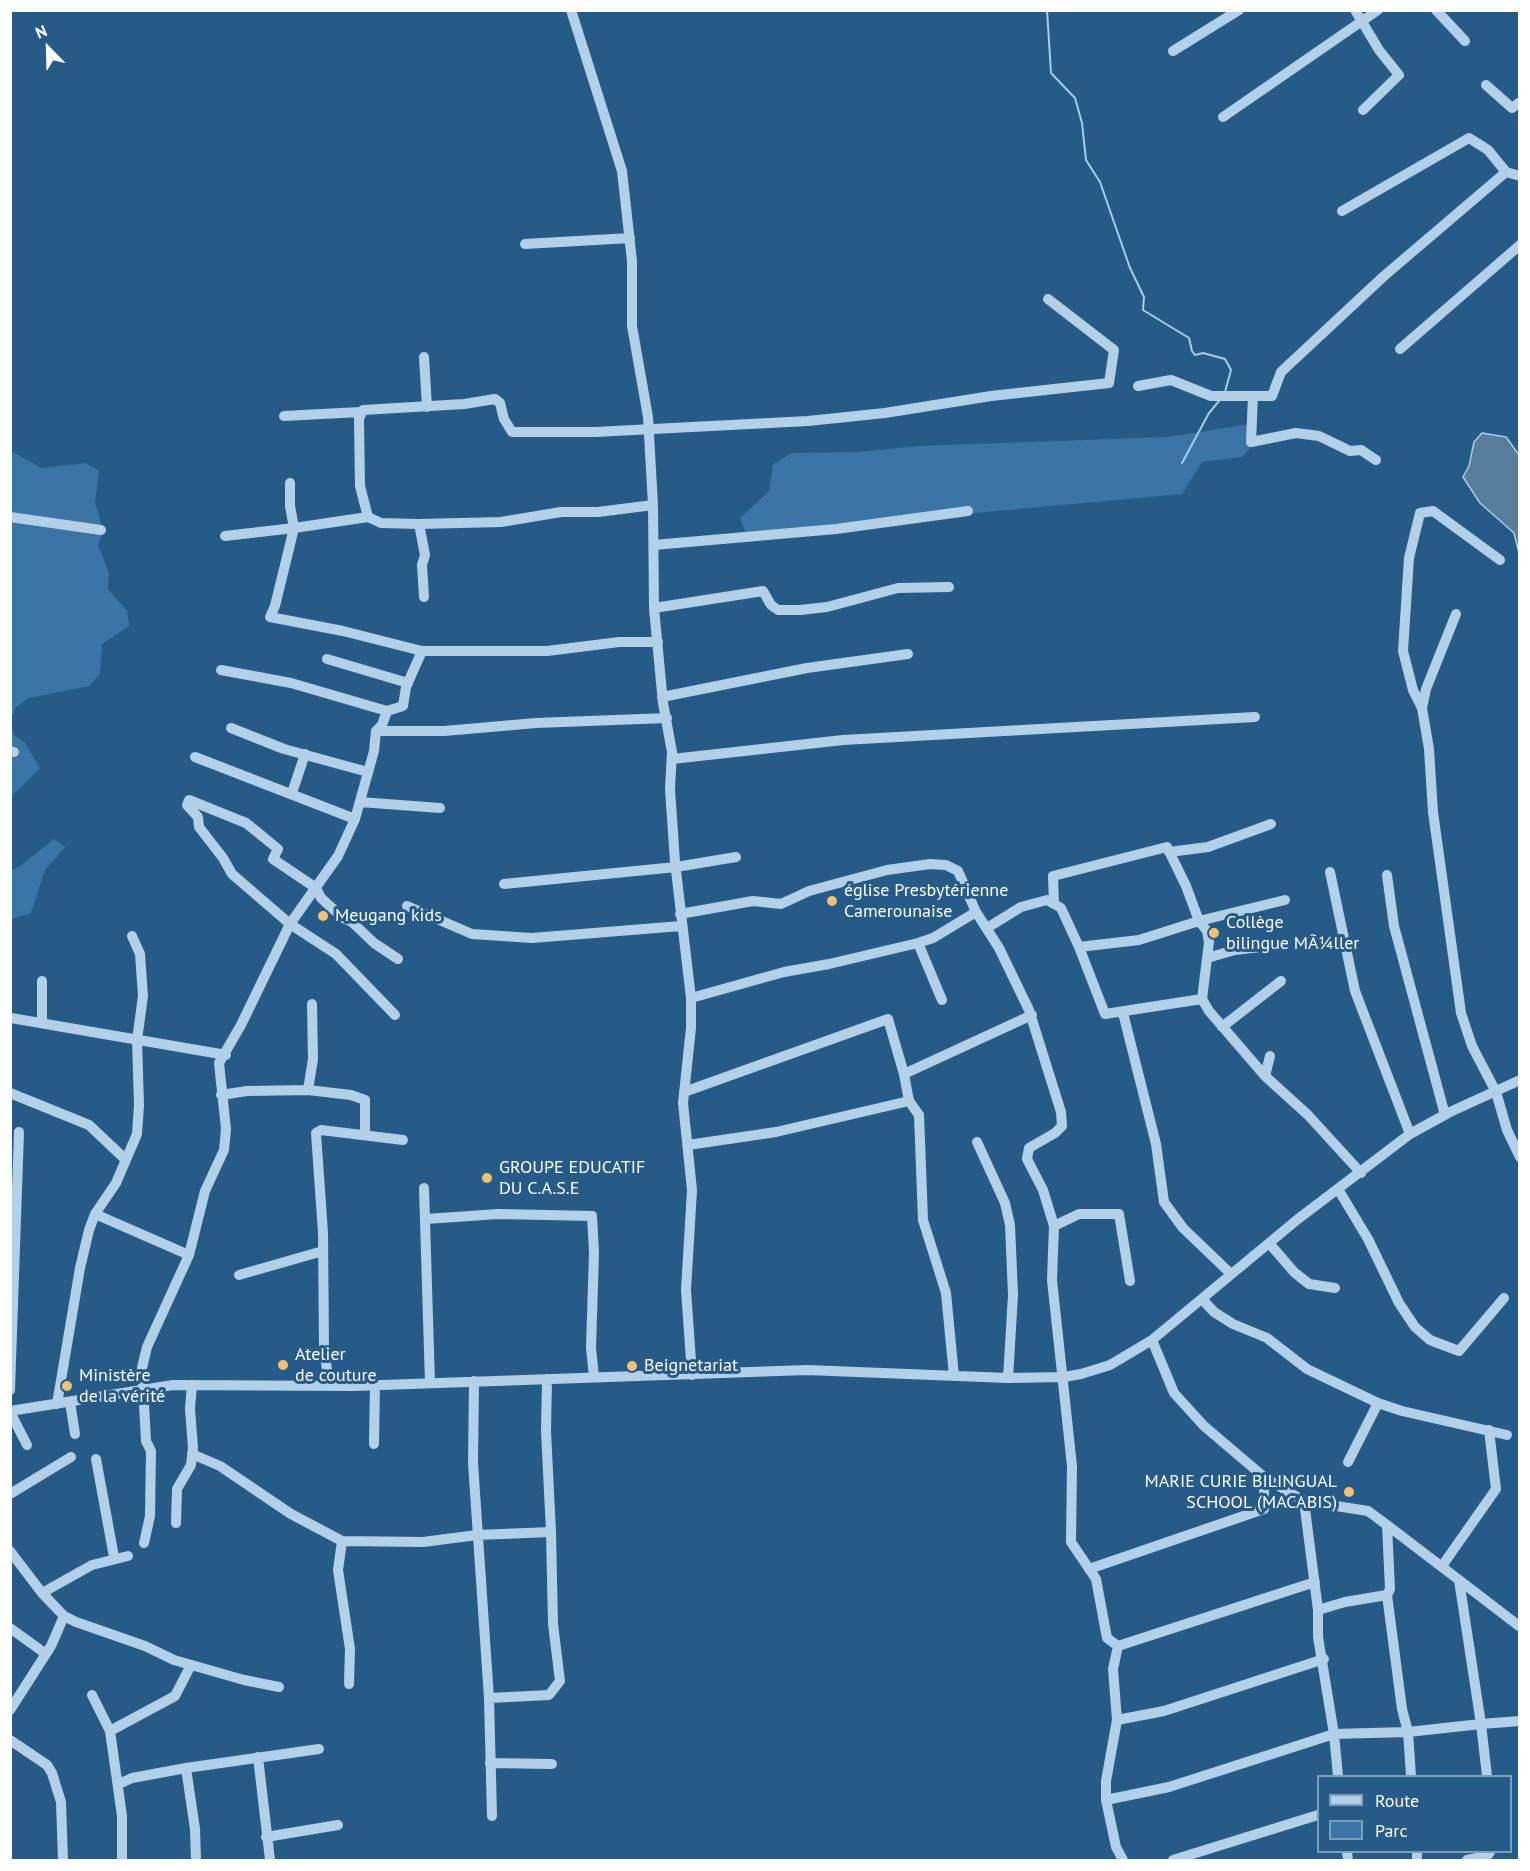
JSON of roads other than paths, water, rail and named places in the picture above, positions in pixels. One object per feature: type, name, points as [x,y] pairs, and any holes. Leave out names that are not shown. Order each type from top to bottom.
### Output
[{"type":"street","points":[[571,10],[622,171],[630,238],[632,326],[649,429],[653,505],[654,608],[672,759],[670,789],[676,867],[691,998],[684,1122],[692,1190],[686,1290],[692,1375]]},
{"type":"street","points":[[1173,51],[1239,10]]},
{"type":"street","points":[[1355,10],[1379,50],[1399,75],[1363,110]]},
{"type":"street","points":[[1223,117],[1378,10]]},
{"type":"street","points":[[1436,10],[1465,41]]},
{"type":"street","points":[[1486,85],[1512,108],[1520,102]]},
{"type":"street","points":[[1342,211],[1469,138],[1488,150],[1506,172],[1520,176]]},
{"type":"street","points":[[1138,386],[1172,380],[1211,396],[1272,396],[1281,372],[1384,276],[1506,172]]},
{"type":"street","points":[[525,244],[630,238]]},
{"type":"street","points":[[1400,349],[1520,245]]},
{"type":"street","points":[[284,416],[427,407],[495,399],[500,403],[508,430],[521,434],[649,429],[885,413],[991,396],[1109,383],[1114,350],[1048,299]]},
{"type":"street","points":[[424,357],[427,407]]},
{"type":"street","points":[[1253,396],[1251,442],[1296,433],[1319,436],[1350,451],[1361,450],[1376,460]]},
{"type":"street","points":[[360,412],[360,486],[368,517]]},
{"type":"street","points":[[290,483],[290,506],[294,528],[270,617],[343,631],[422,651],[547,651],[619,642],[658,642]]},
{"type":"street","points":[[225,536],[368,517],[381,523],[419,525],[501,522],[561,512],[598,512],[653,505]]},
{"type":"street","points":[[654,545],[836,529],[968,511]]},
{"type":"street","points":[[1422,708],[1413,690],[1403,651],[1409,558],[1420,513],[1433,511],[1500,560]]},
{"type":"street","points":[[10,517],[102,530]]},
{"type":"street","points":[[419,525],[425,555],[422,565],[423,597]]},
{"type":"street","points":[[654,608],[763,591],[771,605],[778,610],[800,610],[828,607],[898,588],[949,587]]},
{"type":"street","points":[[1456,614],[1426,689],[1422,708],[1461,1014],[1473,1046],[1496,1092],[1507,1130],[1520,1157]]},
{"type":"street","points":[[221,670],[291,683],[387,711],[403,706],[408,683],[422,651]]},
{"type":"street","points":[[663,697],[807,668],[908,654]]},
{"type":"street","points":[[327,659],[408,683]]},
{"type":"street","points":[[144,1543],[150,1516],[151,1451],[146,1442],[142,1368],[147,1347],[189,1255],[206,1191],[225,1146],[219,1063],[226,1055],[290,924],[338,856],[355,819],[368,772],[376,730],[387,711]]},
{"type":"street","points":[[672,759],[843,740],[1256,717]]},
{"type":"street","points":[[376,730],[444,731],[536,723],[667,718]]},
{"type":"street","points":[[231,728],[284,749],[368,772]]},
{"type":"street","points":[[292,793],[305,754]]},
{"type":"street","points":[[195,757],[355,819]]},
{"type":"street","points":[[395,1015],[336,954],[290,924],[231,874],[223,858],[199,827],[198,817],[187,805],[189,800],[246,823],[278,849],[273,859],[316,888],[321,898],[343,918],[352,922],[374,943],[398,959]]},
{"type":"street","points":[[360,802],[440,808]]},
{"type":"street","points":[[1169,852],[1208,847],[1271,824]]},
{"type":"street","points":[[1054,904],[1053,876],[1167,847],[1186,886],[1199,921],[1207,931],[1209,942],[1202,999],[1222,1027],[1265,1076],[1308,1115],[1361,1173]]},
{"type":"street","points":[[504,884],[676,867],[736,857]]},
{"type":"street","points":[[407,906],[472,934],[532,938],[681,920],[753,901],[781,904],[809,891],[887,870],[930,864],[946,865],[958,872],[976,912],[987,928],[1032,1015],[1061,1112],[1062,1126],[1055,1133],[1029,1148],[1027,1160],[1043,1190],[1054,1226],[1052,1280],[1072,1466],[1071,1542],[1096,1579],[1107,1638],[1118,1646]]},
{"type":"street","points":[[1330,872],[1355,990],[1410,1134]]},
{"type":"street","points":[[1387,874],[1394,926],[1445,1115]]},
{"type":"street","points":[[987,928],[1035,901],[1047,900],[1061,908],[1080,947],[1105,1014],[1202,999]]},
{"type":"street","points":[[1080,947],[1138,940],[1199,921],[1285,900]]},
{"type":"street","points":[[691,998],[784,972],[918,943],[933,938],[976,912]]},
{"type":"street","points":[[57,1404],[80,1268],[95,1214],[113,1189],[136,1134],[139,1117],[137,1040],[143,996],[140,954],[132,936]]},
{"type":"street","points":[[918,943],[942,1000]]},
{"type":"street","points":[[1207,958],[1235,950],[1260,947]]},
{"type":"street","points":[[42,981],[42,1022]]},
{"type":"street","points":[[1222,1027],[1281,981]]},
{"type":"street","points":[[308,1090],[313,1059],[312,1004]]},
{"type":"street","points":[[1123,1013],[1156,1144],[1164,1202],[1183,1228],[1231,1274]]},
{"type":"street","points":[[904,1074],[1032,1015]]},
{"type":"street","points":[[11,1018],[226,1055]]},
{"type":"street","points":[[684,1092],[888,1019],[904,1074],[909,1101],[919,1115],[923,1220],[946,1293],[954,1376]]},
{"type":"street","points":[[1265,1076],[1269,1056]]},
{"type":"street","points":[[27,1445],[10,1412],[142,1390],[192,1385],[430,1383],[807,1370],[1008,1378],[1064,1377],[1110,1365],[1152,1340],[1269,1243],[1410,1134],[1520,1080]]},
{"type":"street","points":[[221,1095],[247,1091],[308,1090],[351,1095],[365,1100],[365,1135]]},
{"type":"street","points":[[10,1093],[89,1125],[126,1160]]},
{"type":"street","points":[[688,1145],[776,1132],[909,1101]]},
{"type":"street","points":[[329,1385],[323,1318],[323,1251],[316,1133],[321,1130],[404,1140]]},
{"type":"street","points":[[10,1390],[19,1132]]},
{"type":"street","points":[[977,1142],[1005,1203],[1010,1225],[1012,1295],[1008,1378]]},
{"type":"street","points":[[424,1188],[426,1219],[424,1257],[428,1294],[430,1383]]},
{"type":"street","points":[[1338,1189],[1368,1239],[1399,1303],[1414,1327],[1430,1340],[1459,1351],[1504,1298]]},
{"type":"street","points":[[95,1214],[189,1255]]},
{"type":"street","points":[[426,1219],[498,1214],[592,1216],[594,1252],[591,1348],[594,1377]]},
{"type":"street","points":[[1054,1226],[1079,1214],[1119,1214],[1130,1281]]},
{"type":"street","points":[[1269,1243],[1294,1272],[1310,1284],[1335,1288]]},
{"type":"street","points":[[239,1275],[323,1251]]},
{"type":"street","points":[[1202,1299],[1214,1312],[1233,1324],[1267,1338],[1307,1369],[1378,1403],[1402,1411],[1507,1435]]},
{"type":"street","points":[[1152,1340],[1174,1393],[1204,1426],[1264,1477],[1304,1501],[1368,1511],[1519,1626]]},
{"type":"street","points":[[489,1698],[549,1695],[560,1681],[553,1624],[546,1431],[547,1379]]},
{"type":"street","points":[[474,1381],[473,1463],[477,1535],[481,1552],[489,1698],[492,1816]]},
{"type":"street","points":[[374,1444],[375,1384]]},
{"type":"street","points":[[176,1523],[177,1489],[188,1471],[192,1454],[190,1409],[192,1385]]},
{"type":"street","points":[[70,1402],[75,1434]]},
{"type":"street","points":[[1348,1462],[1378,1403]]},
{"type":"street","points":[[1442,1566],[1496,1489],[1489,1430]]},
{"type":"street","points":[[192,1454],[220,1466],[291,1514],[342,1541],[423,1542],[477,1535],[551,1532]]},
{"type":"street","points":[[10,1494],[71,1458]]},
{"type":"street","points":[[96,1459],[114,1557]]},
{"type":"street","points":[[1089,1569],[1264,1509],[1264,1477]]},
{"type":"street","points":[[1304,1501],[1318,1610],[1318,1637],[1324,1659],[1338,1775]]},
{"type":"street","points":[[1387,1525],[1390,1589],[1387,1596],[1400,1700],[1408,1732],[1411,1775]]},
{"type":"street","points":[[342,1541],[338,1570],[350,1649],[349,1684]]},
{"type":"street","points":[[10,1551],[42,1593],[64,1616],[191,1665],[279,1687]]},
{"type":"street","points":[[42,1593],[83,1569],[114,1557],[128,1556]]},
{"type":"street","points":[[1459,1580],[1481,1724],[1486,1775]]},
{"type":"street","points":[[1118,1646],[1315,1582]]},
{"type":"street","points":[[1318,1610],[1345,1602],[1387,1596]]},
{"type":"street","points":[[10,1710],[46,1654],[64,1616]]},
{"type":"street","points":[[10,1628],[46,1654]]},
{"type":"street","points":[[1118,1646],[1113,1669],[1117,1720],[1106,1781],[1106,1800],[1116,1847],[1123,1860]]},
{"type":"street","points":[[1117,1720],[1164,1712],[1324,1659]]},
{"type":"street","points":[[110,1731],[176,1696],[191,1665]]},
{"type":"street","points":[[92,1695],[110,1731],[119,1784],[122,1860]]},
{"type":"street","points":[[1106,1800],[1180,1784],[1334,1734],[1408,1732],[1520,1721]]},
{"type":"street","points":[[10,1740],[47,1765],[52,1773],[61,1802],[63,1860]]},
{"type":"street","points":[[119,1784],[132,1779],[186,1768],[319,1749]]},
{"type":"street","points":[[258,1757],[270,1860]]},
{"type":"street","points":[[490,1763],[552,1764]]},
{"type":"street","points":[[186,1768],[195,1829],[196,1860]]},
{"type":"street","points":[[1173,1860],[1317,1815]]},
{"type":"street","points":[[266,1837],[339,1825]]},
{"type":"street","points":[[1467,1860],[1488,1856]]},
{"type":"waterway","points":[[1047,10],[1051,73],[1075,98],[1082,123],[1086,160],[1100,182],[1130,268],[1144,297],[1143,310],[1189,338],[1195,355],[1203,353],[1225,359],[1231,370],[1225,392]]},
{"type":"waterway","points":[[1182,463],[1209,413],[1219,401]]},
{"type":"place","name":"église Presbytérienne Camerounaise","points":[[832,901]]},
{"type":"place","name":"Meugang kids","points":[[323,916]]},
{"type":"place","name":"Collège bilingue MÃ¼ller","points":[[1214,933]]},
{"type":"place","name":"GROUPE EDUCATIF DU C.A.S.E","points":[[487,1178]]},
{"type":"place","name":"Atelier de couture","points":[[283,1365]]},
{"type":"place","name":"Beignetariat","points":[[632,1366]]},
{"type":"place","name":"Ministère de la vérité","points":[[67,1386]]},
{"type":"place","name":"MARIE CURIE BILINGUAL SCHOOL (MACABIS)","points":[[1349,1492]]}]
